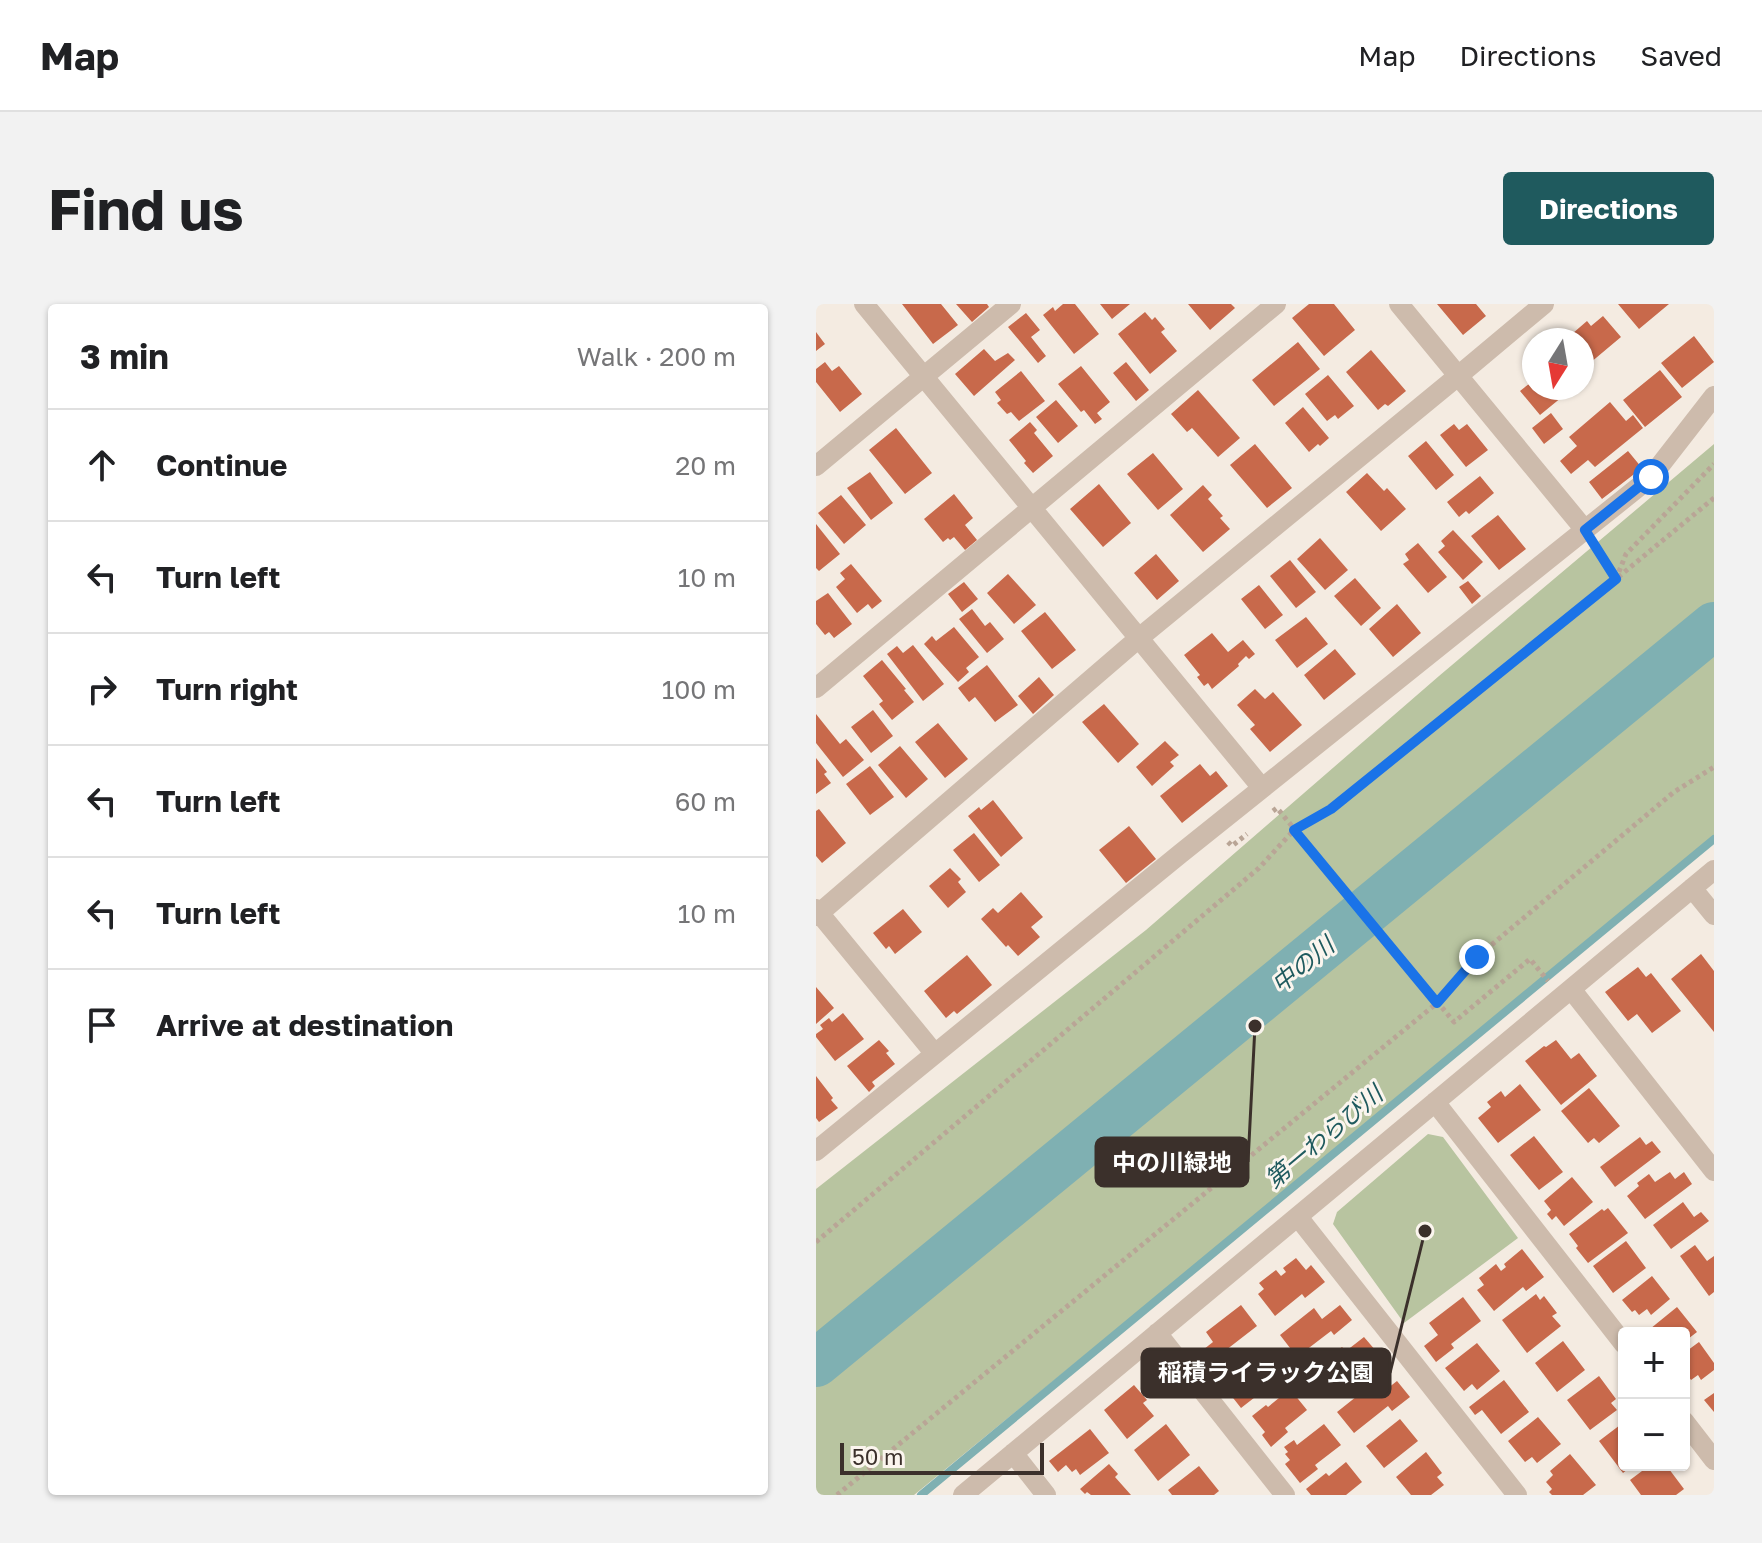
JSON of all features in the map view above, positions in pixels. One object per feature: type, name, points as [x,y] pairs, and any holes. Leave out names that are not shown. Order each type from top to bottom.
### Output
[{"type":"street","points":[[864,304],[1262,788]]},
{"type":"street","points":[[816,466],[1011,304]]},
{"type":"street","points":[[816,688],[1276,304]]},
{"type":"street","points":[[1399,304],[1585,530]]},
{"type":"street","points":[[935,1054],[817,913],[1139,638],[1544,304]]},
{"type":"street","points":[[816,1151],[1651,477],[1714,396]]},
{"type":"street","points":[[963,1495],[1714,870]]},
{"type":"street","points":[[1692,888],[1714,915]]},
{"type":"street","points":[[1571,989],[1714,1171]]},
{"type":"street","points":[[1435,1102],[1618,1336]]},
{"type":"street","points":[[1298,1217],[1517,1495]]},
{"type":"street","points":[[1157,1333],[1285,1495]]},
{"type":"street","points":[[1690,1429],[1714,1460]]},
{"type":"street","points":[[1013,1453],[1046,1495]]},
{"type":"path","points":[[1616,579],[1626,554],[1714,464]]},
{"type":"path","points":[[816,1242],[1259,868],[1294,830],[1331,809],[1714,498]]},
{"type":"path","points":[[1585,530],[1616,579]]},
{"type":"path","points":[[837,1495],[1437,1003],[1477,957],[1674,792],[1714,767]]},
{"type":"path","points":[[1277,808],[1454,1022],[1530,959],[1542,973]]},
{"type":"green space","points":[[1714,444],[1714,840],[914,1495],[816,1495],[816,1189],[1146,930],[1439,676]]},
{"type":"green space","points":[[1428,1134],[1443,1137],[1518,1238],[1404,1323],[1333,1224],[1337,1212]]},
{"type":"building","points":[[902,304],[941,304],[958,325],[933,344]]},
{"type":"building","points":[[956,304],[987,304],[989,307],[972,322]]},
{"type":"building","points":[[1063,304],[1075,304],[1099,334],[1074,354],[1043,315]]},
{"type":"building","points":[[1100,304],[1130,304],[1112,319]]},
{"type":"building","points":[[1188,304],[1231,304],[1235,308],[1210,330]]},
{"type":"building","points":[[1309,304],[1334,304],[1355,330],[1324,356],[1292,318]]},
{"type":"building","points":[[1437,304],[1476,304],[1486,316],[1463,335]]},
{"type":"building","points":[[1618,304],[1669,304],[1639,329]]},
{"type":"building","points":[[1145,312],[1152,320],[1155,317],[1165,329],[1161,332],[1177,351],[1150,374],[1118,334]]},
{"type":"building","points":[[1026,313],[1040,330],[1031,337],[1046,356],[1038,363],[1008,327]]},
{"type":"building","points":[[1603,316],[1621,337],[1594,360],[1594,328],[1579,328],[1587,321],[1591,326]]},
{"type":"building","points":[[816,332],[825,344],[816,351]]},
{"type":"building","points":[[1694,336],[1714,362],[1682,388],[1661,363]]},
{"type":"building","points":[[1298,342],[1320,369],[1274,406],[1252,380]]},
{"type":"building","points":[[984,349],[995,361],[1008,353],[1015,360],[974,396],[955,374]]},
{"type":"building","points":[[1371,350],[1406,391],[1378,410],[1346,372]]},
{"type":"building","points":[[825,362],[832,371],[839,366],[862,394],[840,412],[816,382],[816,369]]},
{"type":"building","points":[[1126,362],[1149,390],[1136,401],[1113,373]]},
{"type":"building","points":[[1081,366],[1110,402],[1097,413],[1102,419],[1095,424],[1058,384]]},
{"type":"building","points":[[1660,370],[1682,397],[1645,427],[1623,400]]},
{"type":"building","points":[[1021,371],[1045,401],[1019,421],[997,403],[1001,400],[995,392]]},
{"type":"building","points":[[1328,375],[1354,406],[1338,419],[1335,415],[1327,421],[1305,394]]},
{"type":"building","points":[[1198,390],[1240,438],[1218,457],[1192,428],[1187,432],[1171,414]]},
{"type":"building","points":[[1056,400],[1078,426],[1058,443],[1036,417]]},
{"type":"building","points":[[1528,400],[1558,400],[1540,415]]},
{"type":"building","points":[[1610,402],[1626,421],[1633,415],[1643,428],[1595,467],[1588,460],[1571,474],[1560,461],[1577,446],[1569,437]]},
{"type":"building","points":[[1303,407],[1329,438],[1309,452],[1285,423]]},
{"type":"building","points":[[1551,413],[1563,429],[1544,444],[1532,428]]},
{"type":"building","points":[[1030,422],[1037,430],[1034,433],[1053,456],[1033,473],[1009,440]]},
{"type":"building","points":[[1454,424],[1459,430],[1467,424],[1488,450],[1466,467],[1440,435]]},
{"type":"building","points":[[896,428],[932,473],[905,494],[869,450]]},
{"type":"building","points":[[1426,441],[1454,475],[1436,490],[1408,456]]},
{"type":"building","points":[[1255,444],[1292,488],[1267,508],[1230,465]]},
{"type":"building","points":[[1628,451],[1642,468],[1602,499],[1589,482]]},
{"type":"building","points":[[1153,453],[1183,489],[1158,510],[1127,474]]},
{"type":"building","points":[[870,472],[893,503],[871,520],[847,488]]},
{"type":"building","points":[[1367,473],[1384,491],[1387,488],[1406,509],[1381,531],[1346,492]]},
{"type":"building","points":[[1480,476],[1494,493],[1469,514],[1466,511],[1459,517],[1447,502]]},
{"type":"building","points":[[1099,484],[1131,523],[1103,547],[1070,509]]},
{"type":"building","points":[[1203,485],[1212,495],[1208,499],[1230,529],[1203,552],[1170,515]]},
{"type":"building","points":[[954,494],[973,518],[965,525],[977,540],[965,550],[954,537],[943,542],[924,519]]},
{"type":"building","points":[[841,495],[866,525],[844,544],[818,513]]},
{"type":"building","points":[[1498,515],[1526,549],[1499,570],[1471,536]]},
{"type":"building","points":[[816,524],[840,554],[819,571],[816,568]]},
{"type":"building","points":[[1453,530],[1483,562],[1463,580],[1438,552],[1445,546],[1441,541]]},
{"type":"building","points":[[1320,538],[1348,570],[1325,590],[1297,559]]},
{"type":"building","points":[[1418,543],[1447,577],[1428,593],[1403,564],[1409,560],[1405,554]]},
{"type":"building","points":[[1156,554],[1179,581],[1157,600],[1134,573]]},
{"type":"building","points":[[1290,560],[1316,592],[1296,608],[1270,576]]},
{"type":"building","points":[[851,564],[882,601],[872,609],[868,604],[857,613],[836,587],[845,579],[840,573]]},
{"type":"building","points":[[1008,574],[1036,605],[1014,624],[987,593]]},
{"type":"building","points":[[1355,578],[1381,608],[1361,626],[1334,596]]},
{"type":"building","points":[[1468,581],[1481,596],[1472,604],[1459,587]]},
{"type":"building","points":[[964,582],[978,599],[962,612],[948,594]]},
{"type":"building","points":[[1259,585],[1283,615],[1265,629],[1241,599]]},
{"type":"building","points":[[828,593],[852,624],[834,638],[829,632],[825,635],[816,624],[816,601]]},
{"type":"building","points":[[1397,604],[1421,633],[1393,657],[1369,629]]},
{"type":"building","points":[[972,609],[985,626],[990,622],[1004,639],[987,653],[959,619]]},
{"type":"building","points":[[1045,612],[1076,650],[1052,669],[1021,631]]},
{"type":"building","points":[[1306,617],[1328,644],[1297,668],[1275,640]]},
{"type":"building","points":[[954,627],[979,657],[966,668],[969,672],[958,682],[924,644],[932,636],[936,641]]},
{"type":"building","points":[[1212,633],[1228,652],[1243,640],[1255,654],[1249,659],[1246,656],[1212,689],[1208,683],[1204,686],[1197,677],[1200,675],[1184,655]]},
{"type":"building","points":[[913,645],[944,684],[923,701],[887,654],[897,646],[903,653]]},
{"type":"building","points":[[1335,649],[1356,674],[1324,700],[1304,675]]},
{"type":"building","points":[[882,660],[914,702],[892,720],[879,704],[883,701],[863,676]]},
{"type":"building","points":[[987,665],[1018,705],[995,722],[975,697],[969,702],[958,688]]},
{"type":"building","points":[[1039,677],[1054,695],[1033,714],[1018,696]]},
{"type":"building","points":[[1255,689],[1265,699],[1273,692],[1302,725],[1270,752],[1250,729],[1255,725],[1237,705]]},
{"type":"building","points":[[1104,704],[1139,744],[1118,763],[1082,722]]},
{"type":"building","points":[[873,710],[893,736],[871,753],[851,727]]},
{"type":"building","points":[[816,714],[840,744],[846,739],[864,760],[843,777],[816,743]]},
{"type":"building","points":[[938,723],[968,759],[945,778],[915,742]]},
{"type":"building","points":[[1165,741],[1179,755],[1170,762],[1174,766],[1152,786],[1136,767]]},
{"type":"building","points":[[900,746],[928,779],[906,798],[878,765]]},
{"type":"building","points":[[816,758],[831,783],[816,794]]},
{"type":"building","points":[[1200,764],[1210,776],[1216,771],[1228,786],[1182,823],[1160,796]]},
{"type":"building","points":[[870,766],[894,797],[870,815],[846,784]]},
{"type":"building","points":[[993,800],[1023,838],[1001,857],[968,816]]},
{"type":"building","points":[[819,809],[846,843],[822,863],[816,856],[816,811]]},
{"type":"building","points":[[1129,826],[1156,859],[1126,883],[1099,850]]},
{"type":"building","points":[[974,833],[1000,865],[979,882],[953,850]]},
{"type":"building","points":[[950,868],[961,879],[958,882],[966,892],[948,908],[929,886]]},
{"type":"building","points":[[1021,892],[1043,917],[1031,927],[1040,937],[1018,956],[981,919],[993,908],[998,913]]},
{"type":"building","points":[[903,909],[922,932],[895,954],[889,946],[886,949],[873,933]]},
{"type":"building","points":[[1701,954],[1714,971],[1714,1032],[1671,979]]},
{"type":"building","points":[[967,955],[992,985],[957,1014],[954,1011],[946,1018],[924,991]]},
{"type":"building","points":[[1638,967],[1646,977],[1651,973],[1681,1011],[1652,1033],[1637,1014],[1628,1021],[1605,992]]},
{"type":"building","points":[[816,987],[834,1008],[816,1024]]},
{"type":"building","points":[[843,1013],[864,1039],[835,1061],[816,1034],[823,1029],[820,1025],[829,1018],[832,1022]]},
{"type":"building","points":[[879,1040],[895,1064],[872,1082],[875,1086],[869,1092],[847,1066]]},
{"type":"building","points":[[1556,1040],[1571,1059],[1579,1053],[1597,1076],[1561,1105],[1525,1061]]},
{"type":"building","points":[[816,1076],[838,1108],[819,1122],[816,1118]]},
{"type":"building","points":[[1520,1084],[1541,1110],[1498,1143],[1478,1118],[1491,1107],[1487,1102],[1501,1091],[1505,1097]]},
{"type":"building","points":[[1589,1088],[1620,1126],[1599,1143],[1594,1138],[1588,1143],[1561,1111]]},
{"type":"building","points":[[1534,1136],[1563,1172],[1539,1190],[1510,1155]]},
{"type":"building","points":[[1640,1137],[1646,1145],[1652,1141],[1661,1152],[1615,1187],[1600,1167]]},
{"type":"building","points":[[1670,1172],[1675,1179],[1684,1172],[1692,1184],[1645,1219],[1627,1196],[1649,1174],[1655,1182]]},
{"type":"building","points":[[1572,1177],[1593,1202],[1564,1226],[1556,1216],[1552,1220],[1547,1214],[1551,1210],[1544,1201]]},
{"type":"building","points":[[1683,1202],[1694,1217],[1701,1212],[1709,1221],[1671,1249],[1653,1225]]},
{"type":"building","points":[[1608,1208],[1628,1233],[1588,1263],[1569,1234],[1602,1209]]},
{"type":"building","points":[[1626,1241],[1646,1268],[1613,1293],[1593,1266]]},
{"type":"building","points":[[1695,1245],[1707,1261],[1714,1256],[1714,1292],[1709,1296],[1680,1256]]},
{"type":"building","points":[[1522,1249],[1544,1277],[1526,1291],[1523,1287],[1494,1311],[1477,1290],[1484,1285],[1479,1278],[1496,1264],[1501,1271],[1506,1267],[1504,1264]]},
{"type":"building","points":[[1296,1258],[1306,1270],[1311,1265],[1325,1282],[1305,1298],[1302,1294],[1275,1316],[1258,1294],[1264,1289],[1259,1283],[1276,1270],[1281,1276],[1286,1272],[1283,1268]]},
{"type":"building","points":[[1652,1276],[1670,1299],[1651,1315],[1647,1309],[1639,1315],[1635,1310],[1632,1312],[1622,1300]]},
{"type":"building","points":[[1536,1294],[1540,1300],[1544,1296],[1557,1313],[1552,1316],[1561,1326],[1527,1353],[1502,1320]]},
{"type":"building","points":[[1463,1297],[1481,1321],[1451,1344],[1454,1348],[1436,1362],[1424,1346],[1438,1335],[1429,1323]]},
{"type":"building","points":[[1241,1305],[1257,1326],[1226,1350],[1231,1356],[1212,1370],[1199,1353],[1213,1342],[1206,1332]]},
{"type":"building","points":[[1340,1305],[1352,1320],[1334,1335],[1331,1331],[1297,1357],[1280,1335],[1314,1308],[1322,1319]]},
{"type":"building","points":[[1677,1307],[1697,1332],[1690,1337],[1690,1327],[1652,1327]]},
{"type":"building","points":[[1364,1337],[1382,1358],[1363,1374],[1360,1370],[1326,1397],[1307,1374],[1342,1347],[1346,1351]]},
{"type":"building","points":[[1563,1341],[1585,1370],[1557,1392],[1535,1363]]},
{"type":"building","points":[[1699,1342],[1714,1363],[1714,1370],[1701,1380],[1698,1375],[1690,1379],[1690,1349]]},
{"type":"building","points":[[1477,1343],[1500,1371],[1477,1390],[1472,1384],[1464,1391],[1445,1368]]},
{"type":"building","points":[[1260,1350],[1277,1373],[1256,1390],[1259,1394],[1241,1408],[1226,1389],[1232,1385],[1226,1377]]},
{"type":"building","points":[[1599,1376],[1616,1399],[1611,1403],[1617,1410],[1590,1430],[1567,1400]]},
{"type":"building","points":[[1504,1380],[1529,1412],[1501,1434],[1482,1410],[1475,1415],[1469,1407]]},
{"type":"building","points":[[1397,1381],[1410,1397],[1392,1411],[1388,1406],[1354,1433],[1337,1412],[1371,1385],[1379,1395]]},
{"type":"building","points":[[1134,1385],[1147,1400],[1143,1403],[1154,1416],[1127,1439],[1104,1410]]},
{"type":"building","points":[[1290,1389],[1307,1410],[1285,1428],[1288,1432],[1271,1447],[1262,1435],[1265,1432],[1252,1416]]},
{"type":"building","points":[[1714,1393],[1714,1412],[1704,1400]]},
{"type":"building","points":[[1538,1417],[1561,1444],[1537,1463],[1532,1457],[1525,1462],[1508,1441]]},
{"type":"building","points":[[1400,1419],[1418,1441],[1384,1468],[1366,1446]]},
{"type":"building","points":[[1166,1424],[1190,1455],[1158,1481],[1134,1450]]},
{"type":"building","points":[[1324,1424],[1341,1445],[1315,1465],[1318,1469],[1300,1483],[1285,1464],[1290,1460],[1284,1447],[1294,1440],[1297,1445]]},
{"type":"building","points":[[1618,1427],[1618,1466],[1599,1441]]},
{"type":"building","points":[[1090,1429],[1109,1453],[1080,1475],[1076,1469],[1072,1472],[1066,1465],[1058,1472],[1049,1461]]},
{"type":"building","points":[[1426,1452],[1442,1473],[1437,1477],[1444,1485],[1431,1495],[1411,1495],[1396,1477]]},
{"type":"building","points":[[1570,1454],[1596,1485],[1583,1495],[1552,1495],[1549,1492],[1552,1489],[1546,1482],[1553,1475],[1550,1471]]},
{"type":"building","points":[[1346,1462],[1362,1482],[1346,1495],[1311,1495],[1306,1489],[1326,1473],[1329,1476]]},
{"type":"building","points":[[1109,1464],[1118,1474],[1115,1477],[1131,1495],[1085,1494],[1080,1489]]},
{"type":"building","points":[[1199,1466],[1219,1491],[1214,1495],[1172,1495],[1168,1490]]},
{"type":"building","points":[[1642,1471],[1670,1471],[1684,1489],[1676,1495],[1641,1495],[1630,1480]]},
{"type":"waterway","name":"中の川","points":[[816,1363],[1714,626]]},
{"type":"waterway","name":"第一わらび川","points":[[921,1495],[1714,839]]},
{"type":"place","name":"中の川緑地","points":[[1255,1026]]},
{"type":"place","name":"稲積ライラック公園","points":[[1425,1231]]},
{"type":"route","points":[[1477,957],[1437,1003],[1294,830],[1331,809],[1616,579],[1585,530],[1651,477]]}]
